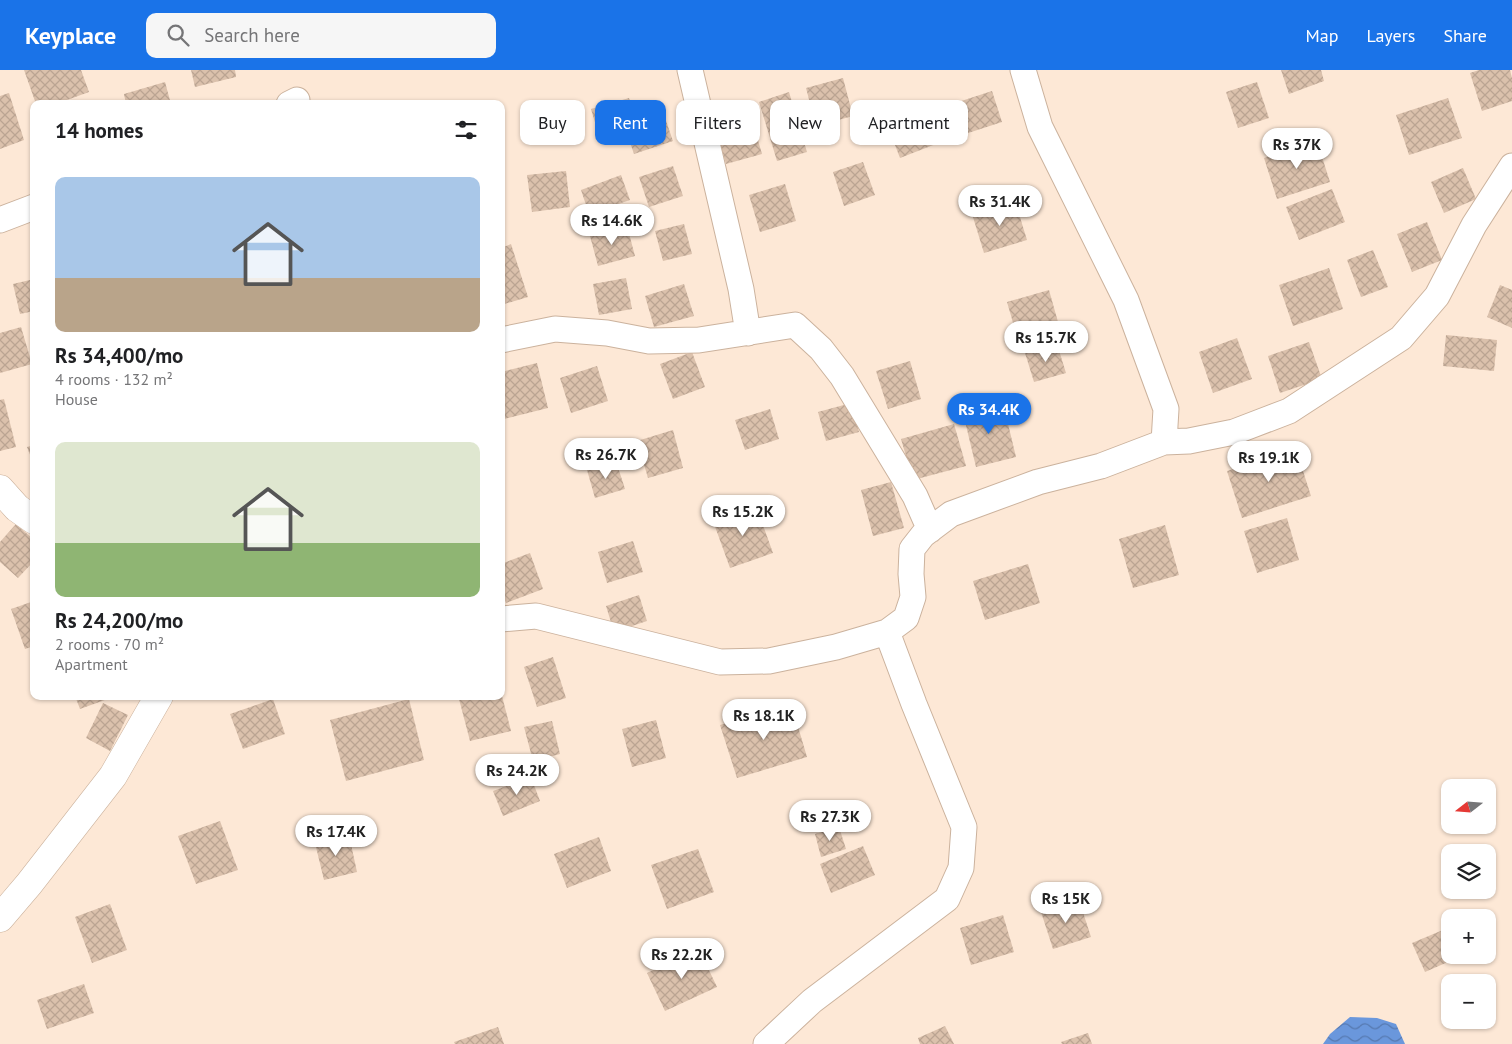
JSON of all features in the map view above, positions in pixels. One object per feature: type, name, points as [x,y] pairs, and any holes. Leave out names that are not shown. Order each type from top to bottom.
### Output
[{"type":"main road","points":[[0,489],[17,508],[30,517]]},
{"type":"main road","points":[[0,918],[29,884],[113,776],[157,700]]},
{"type":"street","points":[[690,70],[741,290],[748,333]]},
{"type":"street","points":[[1023,70],[1040,127],[1126,300],[1166,409],[1164,442]]},
{"type":"street","points":[[505,619],[536,616],[720,662],[769,661],[836,647],[887,632],[906,618],[913,597],[911,574],[912,549],[923,535],[951,514],[1038,482],[1102,466],[1164,442],[1189,441],[1234,432],[1289,410],[1401,338],[1437,296],[1474,225],[1512,166]]},
{"type":"street","points":[[0,220],[30,209]]},
{"type":"street","points":[[505,339],[555,330],[607,333],[649,341],[699,340],[795,325],[821,349],[842,376],[915,496],[930,530]]},
{"type":"street","points":[[766,1044],[812,1001],[947,899],[961,868],[964,827],[927,738],[887,632]]},
{"type":"water","points":[[1350,1017],[1377,1018],[1396,1024],[1405,1044],[1323,1044],[1330,1034]]},
{"type":"building","points":[[24,70],[81,70],[89,92],[67,100],[35,100]]},
{"type":"building","points":[[191,70],[235,70],[236,77],[195,87]]},
{"type":"building","points":[[1281,70],[1321,70],[1324,81],[1289,94]]},
{"type":"building","points":[[1479,70],[1510,70],[1512,101],[1482,111],[1470,73]]},
{"type":"building","points":[[843,78],[850,105],[850,117],[840,120],[840,100],[809,100],[806,88]]},
{"type":"building","points":[[165,82],[170,100],[125,100],[124,94]]},
{"type":"building","points":[[1257,82],[1269,118],[1238,128],[1226,92]]},
{"type":"building","points":[[992,91],[1002,122],[968,133],[968,100],[964,100]]},
{"type":"building","points":[[789,92],[791,100],[770,100],[770,138],[760,105],[760,102]]},
{"type":"building","points":[[9,93],[24,140],[0,149],[0,96]]},
{"type":"building","points":[[1448,98],[1462,138],[1409,155],[1396,115]]},
{"type":"building","points":[[595,108],[595,122],[591,109]]},
{"type":"building","points":[[666,121],[673,141],[666,143]]},
{"type":"building","points":[[1317,141],[1330,182],[1277,199],[1264,158]]},
{"type":"building","points":[[631,145],[661,145],[634,154]]},
{"type":"building","points":[[720,145],[759,145],[762,154],[726,164]]},
{"type":"building","points":[[772,145],[805,145],[807,152],[777,161]]},
{"type":"building","points":[[895,145],[933,145],[900,158]]},
{"type":"building","points":[[863,162],[875,195],[844,206],[833,172]]},
{"type":"building","points":[[673,166],[683,196],[649,207],[639,177]]},
{"type":"building","points":[[1463,168],[1476,199],[1444,213],[1431,182]]},
{"type":"building","points":[[566,171],[570,207],[532,212],[527,175]]},
{"type":"building","points":[[621,175],[630,200],[589,214],[581,190]]},
{"type":"building","points":[[785,184],[796,221],[760,232],[749,195]]},
{"type":"building","points":[[1332,189],[1345,222],[1299,240],[1286,207]]},
{"type":"building","points":[[1015,201],[1027,240],[984,253],[972,214]]},
{"type":"building","points":[[1427,222],[1442,260],[1412,272],[1397,234]]},
{"type":"building","points":[[684,224],[692,254],[663,261],[655,231]]},
{"type":"building","points":[[627,226],[635,256],[598,266],[590,236]]},
{"type":"building","points":[[511,244],[528,297],[505,304],[505,246]]},
{"type":"building","points":[[1373,250],[1388,287],[1361,297],[1347,260]]},
{"type":"building","points":[[1329,268],[1343,309],[1293,326],[1279,285]]},
{"type":"building","points":[[626,278],[632,309],[599,315],[593,284]]},
{"type":"building","points":[[30,280],[30,312],[20,314],[13,284]]},
{"type":"building","points":[[684,284],[694,316],[654,327],[645,296]]},
{"type":"building","points":[[1500,285],[1512,290],[1512,328],[1487,317]]},
{"type":"building","points":[[1049,290],[1058,322],[1016,333],[1007,302]]},
{"type":"building","points":[[21,327],[30,357],[30,365],[0,373],[0,333]]},
{"type":"building","points":[[1446,335],[1497,340],[1494,371],[1443,366]]},
{"type":"building","points":[[1237,338],[1252,379],[1213,393],[1199,352]]},
{"type":"building","points":[[1309,342],[1322,379],[1280,393],[1268,356]]},
{"type":"building","points":[[1057,344],[1066,373],[1034,382],[1025,353]]},
{"type":"building","points":[[692,352],[705,387],[673,399],[660,364]]},
{"type":"building","points":[[910,361],[921,399],[888,409],[876,371]]},
{"type":"building","points":[[537,363],[548,408],[505,419],[505,371]]},
{"type":"building","points":[[597,366],[608,401],[571,413],[560,378]]},
{"type":"building","points":[[4,399],[16,447],[0,451],[0,400]]},
{"type":"building","points":[[851,403],[859,432],[826,441],[818,412]]},
{"type":"building","points":[[1003,403],[1016,457],[976,467],[963,413]]},
{"type":"building","points":[[770,409],[779,439],[745,450],[735,420]]},
{"type":"building","points":[[954,424],[966,466],[913,480],[901,439]]},
{"type":"building","points":[[673,430],[683,468],[648,478],[637,441]]},
{"type":"building","points":[[1296,449],[1311,496],[1242,518],[1227,471]]},
{"type":"building","points":[[616,461],[625,489],[595,498],[587,470]]},
{"type":"building","points":[[891,482],[904,528],[873,536],[861,490]]},
{"type":"building","points":[[756,506],[773,553],[730,568],[713,521]]},
{"type":"building","points":[[1287,518],[1299,560],[1257,573],[1244,531]]},
{"type":"building","points":[[16,524],[30,536],[30,565],[18,578],[0,562],[0,542]]},
{"type":"building","points":[[1165,525],[1179,575],[1133,588],[1119,539]]},
{"type":"building","points":[[633,541],[643,572],[607,583],[598,552]]},
{"type":"building","points":[[530,553],[543,589],[506,603],[505,562]]},
{"type":"building","points":[[1028,564],[1040,603],[985,620],[973,581]]},
{"type":"building","points":[[639,595],[647,621],[614,632],[606,606]]},
{"type":"building","points":[[30,602],[30,647],[25,649],[11,609]]},
{"type":"building","points":[[553,657],[566,698],[537,707],[524,667]]},
{"type":"building","points":[[77,700],[105,700],[80,709]]},
{"type":"building","points":[[273,700],[285,734],[243,749],[230,714]]},
{"type":"building","points":[[409,700],[424,760],[346,781],[330,720]]},
{"type":"building","points":[[459,700],[503,700],[511,731],[470,741]]},
{"type":"building","points":[[103,703],[128,715],[110,751],[86,738]]},
{"type":"building","points":[[791,703],[807,757],[737,778],[720,725]]},
{"type":"building","points":[[656,720],[666,758],[632,767],[622,729]]},
{"type":"building","points":[[552,721],[560,754],[533,761],[524,727]]},
{"type":"building","points":[[531,777],[540,801],[503,816],[493,791]]},
{"type":"building","points":[[220,821],[238,870],[196,884],[178,836]]},
{"type":"building","points":[[839,827],[846,849],[821,857],[815,834]]},
{"type":"building","points":[[349,835],[357,872],[324,880],[315,843]]},
{"type":"building","points":[[599,837],[611,871],[567,888],[554,854]]},
{"type":"building","points":[[863,846],[875,875],[831,893],[820,864]]},
{"type":"building","points":[[698,849],[714,892],[667,909],[651,865]]},
{"type":"building","points":[[1079,900],[1091,937],[1053,949],[1041,912]]},
{"type":"building","points":[[110,904],[127,950],[92,963],[75,917]]},
{"type":"building","points":[[1003,915],[1014,952],[971,965],[960,928]]},
{"type":"building","points":[[1441,931],[1441,964],[1443,964],[1425,972],[1412,943]]},
{"type":"building","points":[[699,949],[717,987],[665,1011],[647,973]]},
{"type":"building","points":[[84,984],[94,1013],[47,1029],[37,1000]]},
{"type":"building","points":[[945,1026],[954,1044],[920,1044],[918,1038]]},
{"type":"building","points":[[498,1027],[504,1044],[455,1044],[454,1042]]},
{"type":"building","points":[[1088,1033],[1092,1044],[1062,1044],[1061,1042]]}]
